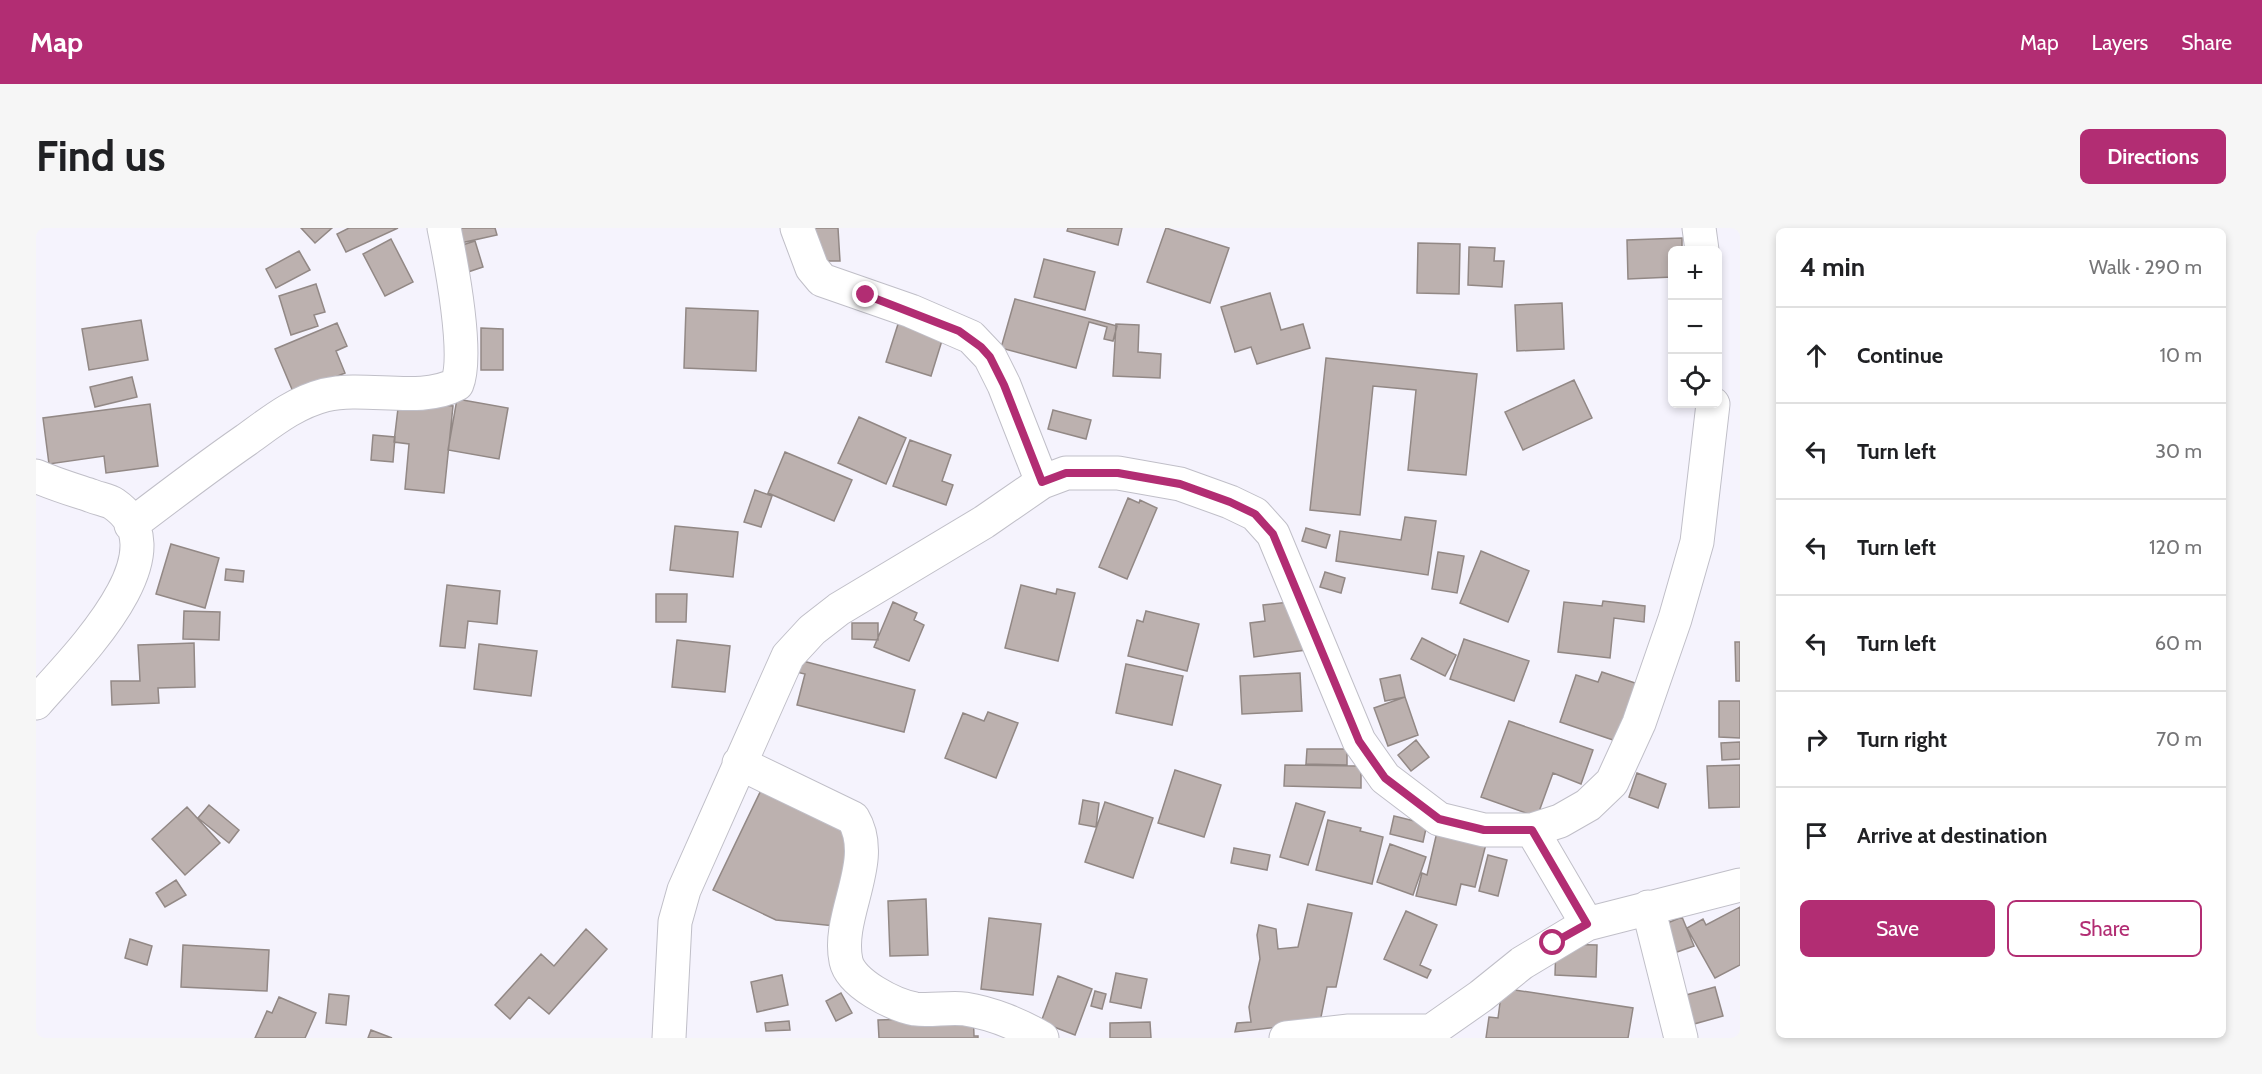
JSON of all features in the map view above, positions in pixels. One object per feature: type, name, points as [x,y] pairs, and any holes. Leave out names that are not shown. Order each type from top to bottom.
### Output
[{"type":"street","points":[[131,525],[287,410],[327,394],[427,392],[443,390],[457,384],[461,341],[444,228]]},
{"type":"street","points":[[797,228],[812,268],[822,280],[911,311],[959,331],[981,347],[990,357],[1004,385],[1042,482]]},
{"type":"street","points":[[1699,228],[1701,246]]},
{"type":"street","points":[[669,1038],[675,922],[684,890],[788,656],[812,630],[839,609],[984,522],[1042,482],[1066,473],[1118,473],[1180,484],[1230,502],[1255,514],[1273,534],[1359,741],[1385,778],[1439,819],[1484,830],[1532,830],[1560,821],[1588,804],[1612,782],[1639,723],[1675,619],[1697,542],[1713,408]]},
{"type":"street","points":[[36,476],[112,503],[123,512],[131,525],[136,543],[131,576],[109,618],[36,703]]},
{"type":"street","points":[[739,763],[853,818],[859,828],[862,849],[847,929],[846,961],[849,969],[868,989],[889,1001],[915,1009],[965,1009],[1025,1028],[1042,1038]]},
{"type":"street","points":[[1532,830],[1587,924]]},
{"type":"street","points":[[1286,1038],[1349,1030],[1431,1034],[1522,963],[1587,924],[1740,885]]},
{"type":"street","points":[[1648,907],[1681,1038]]},
{"type":"building","points":[[301,228],[332,228],[315,243]]},
{"type":"building","points":[[349,228],[398,228],[346,252],[337,234]]},
{"type":"building","points":[[452,228],[495,228],[497,235],[456,244]]},
{"type":"building","points":[[812,228],[838,228],[840,261],[813,261]]},
{"type":"building","points":[[1068,228],[1122,228],[1118,245],[1067,231]]},
{"type":"building","points":[[1166,228],[1229,248],[1210,303],[1147,282]]},
{"type":"building","points":[[1682,238],[1682,246],[1668,246],[1668,277],[1628,279],[1627,240]]},
{"type":"building","points":[[391,239],[413,282],[385,296],[363,254]]},
{"type":"building","points":[[475,241],[483,267],[465,273],[456,247]]},
{"type":"building","points":[[1418,243],[1460,244],[1459,294],[1417,293]]},
{"type":"building","points":[[1469,247],[1495,248],[1494,261],[1504,261],[1502,287],[1468,285]]},
{"type":"building","points":[[299,251],[310,270],[276,288],[266,269]]},
{"type":"building","points":[[1044,259],[1095,272],[1085,310],[1034,297]]},
{"type":"building","points":[[316,284],[325,312],[314,315],[318,326],[291,335],[279,296]]},
{"type":"building","points":[[1270,293],[1281,330],[1303,324],[1310,348],[1257,364],[1251,347],[1235,352],[1221,307]]},
{"type":"building","points":[[1015,299],[1117,326],[1113,341],[1104,339],[1107,327],[1089,322],[1076,368],[1001,348]]},
{"type":"building","points":[[1562,303],[1564,349],[1517,351],[1515,305]]},
{"type":"building","points":[[686,308],[758,311],[756,371],[684,368]]},
{"type":"building","points":[[141,320],[148,360],[89,370],[82,329]]},
{"type":"building","points":[[899,321],[944,334],[931,376],[886,362]]},
{"type":"building","points":[[337,323],[347,346],[336,351],[345,373],[294,394],[275,349]]},
{"type":"building","points":[[1116,324],[1139,325],[1138,352],[1161,354],[1160,378],[1113,376]]},
{"type":"building","points":[[481,328],[503,329],[503,370],[481,370]]},
{"type":"building","points":[[1326,358],[1477,374],[1466,475],[1408,470],[1416,390],[1373,386],[1360,515],[1310,510]]},
{"type":"building","points":[[132,377],[137,397],[95,407],[90,387]]},
{"type":"building","points":[[1574,380],[1592,418],[1523,450],[1505,412]]},
{"type":"building","points":[[457,399],[508,408],[499,459],[448,450]]},
{"type":"building","points":[[399,400],[453,406],[444,493],[405,489],[409,444],[394,442]]},
{"type":"building","points":[[150,404],[158,466],[106,473],[104,456],[49,464],[43,418]]},
{"type":"building","points":[[1053,410],[1091,420],[1086,439],[1048,429]]},
{"type":"building","points":[[859,417],[906,438],[886,484],[838,463]]},
{"type":"building","points":[[373,435],[395,437],[393,462],[371,460]]},
{"type":"building","points":[[910,440],[951,455],[942,481],[953,485],[946,505],[893,486]]},
{"type":"building","points":[[785,452],[852,480],[834,521],[768,493]]},
{"type":"building","points":[[755,490],[772,496],[761,527],[744,522]]},
{"type":"building","points":[[1128,498],[1139,503],[1140,500],[1157,508],[1127,579],[1099,567]]},
{"type":"building","points":[[1405,517],[1436,521],[1428,575],[1336,561],[1340,531],[1401,540]]},
{"type":"building","points":[[675,526],[738,532],[733,577],[670,570]]},
{"type":"building","points":[[1306,528],[1330,535],[1326,548],[1302,541]]},
{"type":"building","points":[[171,544],[219,558],[205,608],[156,594]]},
{"type":"building","points":[[1481,551],[1529,571],[1508,622],[1460,603]]},
{"type":"building","points":[[1438,552],[1464,556],[1457,593],[1432,589]]},
{"type":"building","points":[[226,569],[244,571],[243,582],[225,580]]},
{"type":"building","points":[[1325,572],[1345,578],[1341,593],[1320,587]]},
{"type":"building","points":[[447,585],[500,591],[497,624],[468,621],[465,648],[440,646]]},
{"type":"building","points":[[1021,585],[1056,594],[1057,589],[1075,593],[1058,661],[1005,648]]},
{"type":"building","points":[[656,594],[687,594],[686,622],[656,622]]},
{"type":"building","points":[[1603,601],[1645,606],[1644,622],[1614,618],[1610,658],[1558,652],[1564,602],[1602,606]]},
{"type":"building","points":[[893,602],[917,613],[914,620],[924,625],[909,661],[874,647]]},
{"type":"building","points":[[1289,602],[1292,622],[1302,621],[1306,650],[1254,657],[1250,623],[1265,621],[1263,605]]},
{"type":"building","points":[[184,611],[220,612],[219,640],[183,639]]},
{"type":"building","points":[[1146,611],[1199,624],[1187,671],[1128,656],[1137,620],[1143,622]]},
{"type":"building","points":[[852,623],[878,623],[878,640],[852,639]]},
{"type":"building","points":[[1422,638],[1456,655],[1445,676],[1411,659]]},
{"type":"building","points":[[1464,639],[1529,661],[1514,701],[1450,679]]},
{"type":"building","points":[[677,640],[730,646],[725,692],[672,687]]},
{"type":"building","points":[[1735,642],[1740,642],[1740,681],[1736,681]]},
{"type":"building","points":[[194,643],[195,687],[158,688],[159,703],[112,705],[111,681],[140,681],[138,645]]},
{"type":"building","points":[[479,644],[537,651],[531,696],[474,689]]},
{"type":"building","points":[[795,659],[915,690],[904,732],[797,705],[805,674],[792,671]]},
{"type":"building","points":[[1126,664],[1183,676],[1172,725],[1116,713]]},
{"type":"building","points":[[1602,672],[1638,684],[1619,742],[1560,722],[1576,675],[1598,682]]},
{"type":"building","points":[[1300,673],[1302,711],[1242,714],[1240,676]]},
{"type":"building","points":[[1400,675],[1405,697],[1385,701],[1380,679]]},
{"type":"building","points":[[1405,697],[1418,735],[1388,746],[1374,708]]},
{"type":"building","points":[[1719,701],[1740,701],[1740,738],[1719,737]]},
{"type":"building","points":[[988,712],[1018,723],[996,778],[945,758],[963,713],[984,721]]},
{"type":"building","points":[[1509,721],[1593,750],[1581,784],[1553,773],[1537,817],[1481,797]]},
{"type":"building","points":[[1416,740],[1429,757],[1411,771],[1398,755]]},
{"type":"building","points":[[1740,742],[1740,759],[1722,760],[1721,743]]},
{"type":"building","points":[[1307,749],[1347,749],[1347,765],[1306,764]]},
{"type":"building","points":[[1285,765],[1361,766],[1361,788],[1284,786]]},
{"type":"building","points":[[1740,765],[1740,807],[1709,808],[1707,766]]},
{"type":"building","points":[[1175,770],[1221,785],[1204,837],[1158,823]]},
{"type":"building","points":[[1637,773],[1666,784],[1658,808],[1629,797]]},
{"type":"building","points":[[764,784],[859,825],[845,927],[776,920],[713,890]]},
{"type":"building","points":[[1083,800],[1099,803],[1096,827],[1079,824]]},
{"type":"building","points":[[1105,802],[1153,818],[1133,878],[1085,862]]},
{"type":"building","points":[[1296,803],[1325,812],[1308,865],[1280,857]]},
{"type":"building","points":[[209,805],[239,830],[229,843],[198,818]]},
{"type":"building","points":[[187,807],[220,843],[185,875],[152,839]]},
{"type":"building","points":[[1394,816],[1427,824],[1423,842],[1390,834]]},
{"type":"building","points":[[1328,820],[1361,828],[1360,831],[1383,837],[1372,884],[1316,870]]},
{"type":"building","points":[[1437,832],[1486,844],[1475,887],[1461,884],[1456,905],[1416,896],[1422,873],[1427,875]]},
{"type":"building","points":[[1390,844],[1426,857],[1413,895],[1377,882]]},
{"type":"building","points":[[1234,848],[1270,855],[1267,870],[1231,863]]},
{"type":"building","points":[[1488,855],[1507,860],[1498,896],[1479,891]]},
{"type":"building","points":[[176,880],[186,895],[165,907],[156,893]]},
{"type":"building","points":[[926,899],[928,955],[890,956],[888,901]]},
{"type":"building","points":[[1308,904],[1352,913],[1336,987],[1327,987],[1320,1022],[1235,1032],[1237,1023],[1251,1022],[1249,1007],[1260,959],[1257,935],[1259,925],[1276,929],[1278,949],[1298,947]]},
{"type":"building","points":[[1740,907],[1740,965],[1715,978],[1687,928],[1703,919],[1706,925]]},
{"type":"building","points":[[1406,911],[1437,925],[1420,965],[1431,970],[1427,978],[1384,959]]},
{"type":"building","points":[[1682,917],[1694,946],[1677,952],[1665,924]]},
{"type":"building","points":[[989,918],[1041,924],[1033,995],[981,989]]},
{"type":"building","points":[[586,929],[607,949],[549,1014],[529,997],[510,1019],[495,1005],[541,954],[554,966]]},
{"type":"building","points":[[130,939],[152,946],[147,965],[125,958]]},
{"type":"building","points":[[1556,944],[1597,945],[1596,977],[1555,975]]},
{"type":"building","points":[[183,945],[269,950],[267,991],[181,987]]},
{"type":"building","points":[[1116,973],[1147,979],[1141,1008],[1110,1002]]},
{"type":"building","points":[[782,975],[788,1005],[757,1012],[751,982]]},
{"type":"building","points":[[1058,976],[1092,989],[1075,1035],[1041,1022]]},
{"type":"building","points":[[1715,987],[1723,1016],[1694,1024],[1686,995]]},
{"type":"building","points":[[1502,988],[1633,1008],[1628,1038],[1486,1038],[1489,1017],[1498,1018]]},
{"type":"building","points":[[1095,991],[1106,994],[1102,1009],[1091,1006]]},
{"type":"building","points":[[841,993],[852,1013],[836,1021],[826,1001]]},
{"type":"building","points":[[329,994],[349,996],[346,1025],[326,1023]]},
{"type":"building","points":[[279,997],[316,1013],[305,1038],[255,1038],[267,1011],[272,1013]]},
{"type":"building","points":[[973,1009],[974,1036],[978,1038],[879,1038],[878,1020],[910,1019]]},
{"type":"building","points":[[789,1021],[790,1030],[766,1031],[765,1023]]},
{"type":"building","points":[[1150,1022],[1151,1038],[1110,1038],[1110,1023]]},
{"type":"building","points":[[371,1030],[392,1038],[368,1038]]},
{"type":"route","points":[[866,295],[959,331],[981,347],[990,357],[1004,385],[1042,482],[1066,473],[1118,473],[1180,484],[1230,502],[1255,514],[1273,534],[1359,741],[1385,778],[1412,801],[1439,819],[1484,830],[1532,830],[1587,924],[1553,943]]}]
